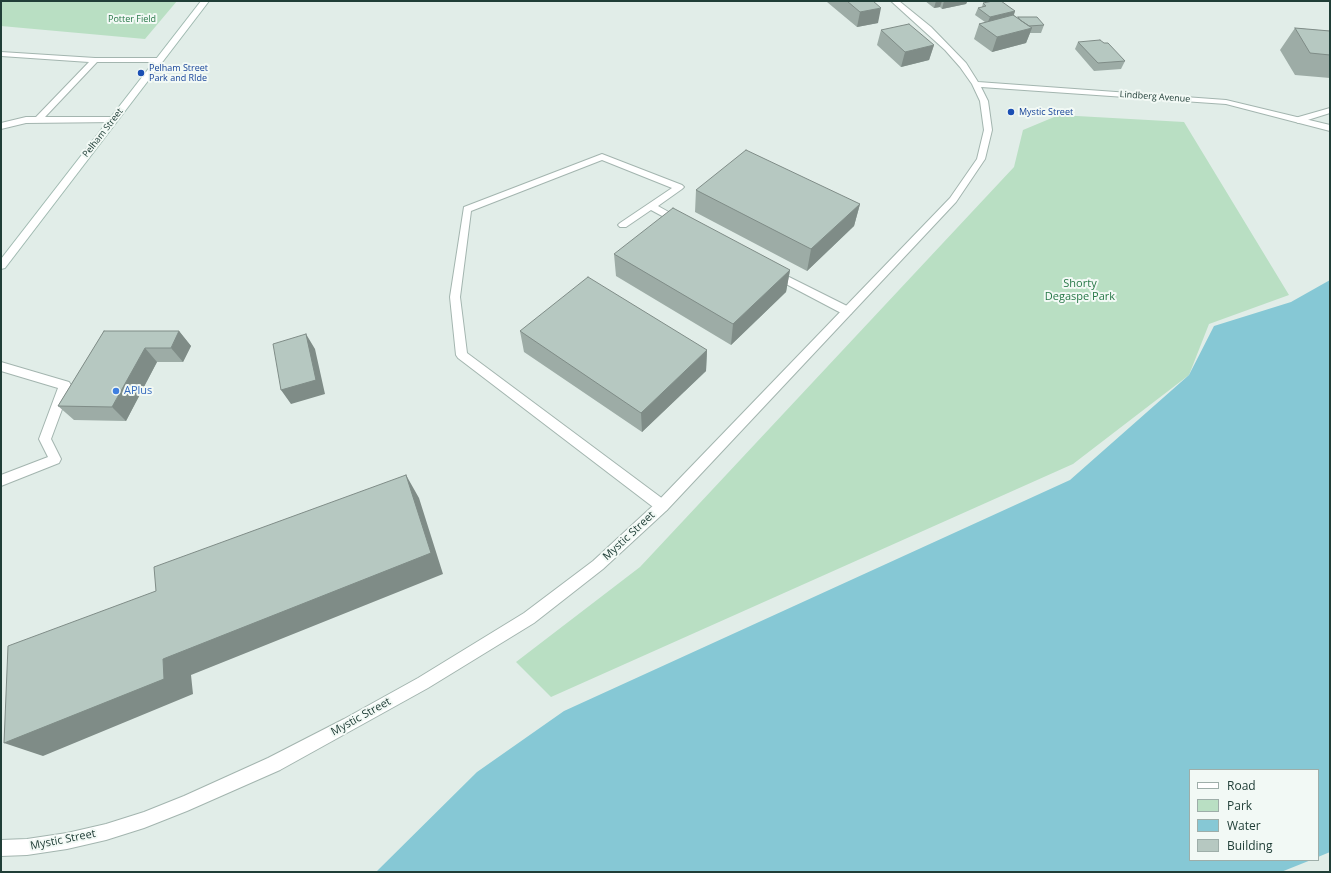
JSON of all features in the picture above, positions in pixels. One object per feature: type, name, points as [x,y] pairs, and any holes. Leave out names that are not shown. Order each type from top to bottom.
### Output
[{"type":"street","name":"Pelham Street","points":[[1,266],[205,1]]},
{"type":"street","name":"Mystic Street","points":[[1,848],[40,845],[106,832],[144,820],[187,803],[274,764],[423,683],[529,618],[598,565],[662,506],[953,200],[981,159],[988,130],[984,102],[976,84],[963,65],[948,48],[895,1]]},
{"type":"street","points":[[1,54],[95,60],[159,60]]},
{"type":"street","points":[[38,120],[95,60]]},
{"type":"street","name":"Lindberg Avenue","points":[[976,84],[1226,102],[1330,128]]},
{"type":"street","points":[[1298,120],[1330,110]]},
{"type":"street","points":[[1,126],[26,120],[113,120]]},
{"type":"street","points":[[623,225],[679,187],[602,157],[467,209],[455,296],[462,355],[662,506]]},
{"type":"street","points":[[651,206],[686,226]]},
{"type":"street","points":[[762,267],[847,312]]},
{"type":"street","points":[[1,366],[65,385],[45,439],[55,459],[1,481]]},
{"type":"green space","name":"Potter Field","points":[[1,1],[177,1],[145,39],[1,26]]},
{"type":"green space","name":"Shorty Degaspe Park","points":[[1059,115],[1184,122],[1289,295],[1209,324],[1189,375],[1073,464],[551,697],[516,662],[640,567],[1014,167],[1023,130]]},
{"type":"water","points":[[1330,280],[1330,852],[1319,857],[1319,769],[1189,769],[1189,861],[1308,861],[1281,872],[376,872],[477,772],[564,711],[1070,480],[1189,375],[1214,326],[1291,302]]},
{"type":"building","points":[[847,1],[873,1],[881,8],[860,12]]},
{"type":"building","points":[[1001,1],[1015,11],[990,17],[978,8],[986,6],[983,3]]},
{"type":"building","points":[[1013,15],[1032,28],[997,37],[979,24]]},
{"type":"building","points":[[1018,17],[1037,17],[1044,25],[1029,26]]},
{"type":"building","points":[[909,24],[934,45],[905,52],[881,30]]},
{"type":"building","points":[[1295,28],[1330,31],[1330,55],[1310,53]]},
{"type":"building","points":[[1100,40],[1104,43],[1108,43],[1125,61],[1098,63],[1078,42]]},
{"type":"building","points":[[746,150],[860,204],[811,249],[696,190]]},
{"type":"building","points":[[673,208],[790,270],[733,324],[614,254]]},
{"type":"building","points":[[588,277],[707,350],[641,413],[520,331]]},
{"type":"building","points":[[104,331],[179,331],[171,348],[145,348],[112,407],[58,406]]},
{"type":"building","points":[[306,334],[316,380],[281,390],[273,344]]},
{"type":"building","points":[[406,475],[431,553],[163,659],[164,679],[4,743],[8,646],[156,591],[154,567]]},
{"type":"place","name":"Pelham Street Park and RIde","points":[[141,73]]},
{"type":"place","name":"Mystic Street","points":[[1011,112]]},
{"type":"place","name":"APlus","points":[[116,391]]}]
